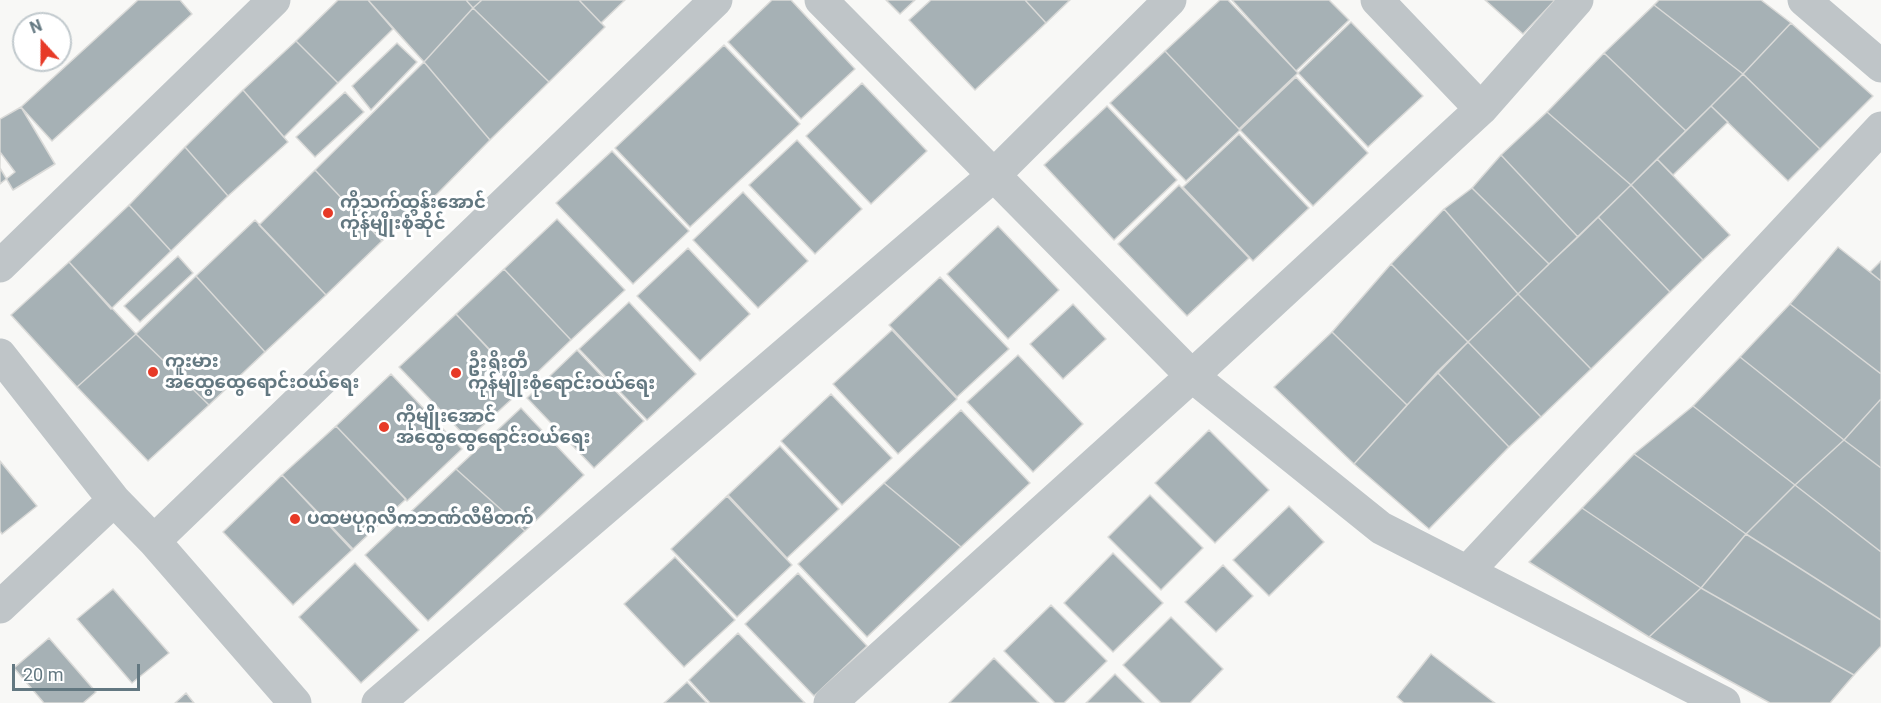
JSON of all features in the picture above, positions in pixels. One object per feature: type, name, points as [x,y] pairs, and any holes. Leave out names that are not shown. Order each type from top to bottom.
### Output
[{"type":"street","points":[[0,266],[274,0]]},
{"type":"street","points":[[154,541],[716,0]]},
{"type":"street","points":[[821,0],[1192,376],[1381,528],[1724,703]]},
{"type":"street","points":[[378,703],[994,175],[1170,0]]},
{"type":"street","points":[[1377,0],[1481,109]]},
{"type":"street","points":[[830,703],[1192,376],[1481,109],[1577,0]]},
{"type":"street","points":[[1804,0],[1881,66]]},
{"type":"street","points":[[1467,572],[1881,128]]},
{"type":"street","points":[[0,355],[114,500],[154,541],[295,703]]},
{"type":"street","points":[[0,607],[114,500]]},
{"type":"building","points":[[138,0],[180,0],[192,14],[52,141],[21,107],[59,72],[72,72],[72,60]]},
{"type":"building","points":[[338,0],[368,0],[393,29],[338,83],[296,41]]},
{"type":"building","points":[[368,0],[466,0],[473,8],[424,62]]},
{"type":"building","points":[[466,0],[482,0],[473,8]]},
{"type":"building","points":[[482,0],[579,0],[605,27],[549,82],[473,8]]},
{"type":"building","points":[[579,0],[625,0],[601,23]]},
{"type":"building","points":[[772,0],[791,0],[855,69],[801,119],[728,42]]},
{"type":"building","points":[[886,0],[915,0],[900,14]]},
{"type":"building","points":[[931,0],[1025,0],[1046,23],[975,90],[909,20]]},
{"type":"building","points":[[1025,0],[1070,0],[1046,23]]},
{"type":"building","points":[[1220,0],[1228,0],[1298,73],[1239,129],[1165,51]]},
{"type":"building","points":[[1232,0],[1329,0],[1349,20],[1296,71]]},
{"type":"building","points":[[1485,0],[1555,0],[1523,34]]},
{"type":"building","points":[[1659,0],[1761,0],[1791,23],[1743,74],[1654,5]]},
{"type":"building","points":[[1654,5],[1743,74],[1686,131],[1604,53]]},
{"type":"building","points":[[473,8],[549,82],[490,140],[424,62]]},
{"type":"building","points":[[1351,22],[1423,96],[1368,147],[1298,73]]},
{"type":"building","points":[[1791,23],[1873,96],[1820,149],[1743,74]]},
{"type":"building","points":[[296,41],[338,83],[284,137],[243,90]]},
{"type":"building","points":[[397,43],[417,62],[371,110],[352,86]]},
{"type":"building","points":[[724,45],[800,124],[690,227],[615,148]]},
{"type":"building","points":[[1165,51],[1240,130],[1186,181],[1110,103]]},
{"type":"building","points":[[1604,53],[1686,131],[1631,185],[1547,112]]},
{"type":"building","points":[[424,62],[490,140],[438,193],[382,241],[315,170]]},
{"type":"building","points":[[1743,74],[1820,149],[1788,181],[1711,106]]},
{"type":"building","points":[[1296,77],[1368,153],[1313,206],[1240,130]]},
{"type":"building","points":[[862,83],[927,151],[871,204],[806,136]]},
{"type":"building","points":[[243,90],[288,142],[228,196],[185,147]]},
{"type":"building","points":[[345,92],[364,112],[315,157],[296,137]]},
{"type":"building","points":[[1107,106],[1177,180],[1114,240],[1044,165]]},
{"type":"building","points":[[1711,106],[1728,122],[1673,175],[1657,159]]},
{"type":"building","points":[[21,107],[55,164],[13,190],[0,168],[0,119]]},
{"type":"building","points":[[1547,112],[1631,185],[1578,237],[1501,155]]},
{"type":"building","points":[[1239,134],[1309,208],[1253,261],[1183,187]]},
{"type":"building","points":[[797,140],[862,209],[815,254],[749,185]]},
{"type":"building","points":[[185,147],[228,196],[171,251],[129,205]]},
{"type":"building","points":[[612,151],[689,231],[633,284],[556,203]]},
{"type":"building","points":[[0,152],[15,172],[0,184]]},
{"type":"building","points":[[1501,155],[1578,237],[1549,264],[1472,188]]},
{"type":"building","points":[[1657,159],[1730,235],[1703,260],[1631,185]]},
{"type":"building","points":[[315,170],[382,241],[326,295],[259,225]]},
{"type":"building","points":[[1179,185],[1249,258],[1187,316],[1118,244]]},
{"type":"building","points":[[1631,185],[1703,260],[1670,292],[1598,217]]},
{"type":"building","points":[[1472,188],[1549,264],[1518,294],[1444,209]]},
{"type":"building","points":[[743,192],[808,261],[758,308],[693,240]]},
{"type":"building","points":[[129,205],[171,251],[111,309],[69,262]]},
{"type":"building","points":[[1444,209],[1518,294],[1468,342],[1391,264]]},
{"type":"building","points":[[1598,217],[1670,292],[1591,369],[1518,294]]},
{"type":"building","points":[[557,219],[625,290],[571,340],[504,269]]},
{"type":"building","points":[[255,220],[326,295],[265,352],[196,276]]},
{"type":"building","points":[[998,226],[1059,290],[1008,339],[947,274]]},
{"type":"building","points":[[1838,247],[1881,281],[1881,374],[1790,304]]},
{"type":"building","points":[[688,248],[750,314],[700,361],[637,296]]},
{"type":"building","points":[[178,256],[193,273],[140,322],[124,306]]},
{"type":"building","points":[[1881,261],[1881,281],[1870,272]]},
{"type":"building","points":[[69,262],[136,334],[77,387],[11,315]]},
{"type":"building","points":[[1391,264],[1468,342],[1407,405],[1332,332]]},
{"type":"building","points":[[504,269],[571,340],[523,386],[456,314]]},
{"type":"building","points":[[196,276],[265,352],[209,405],[136,334]]},
{"type":"building","points":[[940,277],[1009,349],[957,397],[889,325]]},
{"type":"building","points":[[1518,294],[1591,369],[1541,417],[1468,342]]},
{"type":"building","points":[[629,302],[696,374],[647,420],[579,349]]},
{"type":"building","points":[[1073,304],[1106,339],[1063,379],[1030,344]]},
{"type":"building","points":[[1790,304],[1881,374],[1881,399],[1844,440],[1740,357]]},
{"type":"building","points":[[456,314],[525,387],[468,439],[399,367]]},
{"type":"building","points":[[892,330],[957,399],[898,454],[833,384]]},
{"type":"building","points":[[1332,332],[1407,405],[1354,464],[1274,387]]},
{"type":"building","points":[[136,334],[209,405],[148,461],[77,387]]},
{"type":"building","points":[[1468,342],[1541,417],[1509,447],[1437,372]]},
{"type":"building","points":[[577,350],[644,421],[594,468],[527,398]]},
{"type":"building","points":[[1018,355],[1083,424],[1033,472],[967,402]]},
{"type":"building","points":[[1740,357],[1844,440],[1795,485],[1693,406]]},
{"type":"building","points":[[1437,372],[1509,447],[1429,529],[1354,464]]},
{"type":"building","points":[[391,374],[462,449],[407,501],[336,426]]},
{"type":"building","points":[[831,394],[892,458],[842,505],[781,441]]},
{"type":"building","points":[[1881,399],[1881,468],[1844,440]]},
{"type":"building","points":[[1693,406],[1795,485],[1746,534],[1634,454]]},
{"type":"building","points":[[521,408],[584,475],[525,531],[456,469]]},
{"type":"building","points":[[961,410],[1030,483],[961,547],[884,483]]},
{"type":"building","points":[[336,426],[406,499],[353,549],[282,475]]},
{"type":"building","points":[[1209,430],[1269,490],[1215,543],[1155,483]]},
{"type":"building","points":[[1844,440],[1881,468],[1881,552],[1795,485]]},
{"type":"building","points":[[780,446],[839,509],[787,558],[728,495]]},
{"type":"building","points":[[1634,454],[1746,534],[1701,588],[1582,508]]},
{"type":"building","points":[[0,461],[37,506],[2,534],[0,531]]},
{"type":"building","points":[[456,469],[525,531],[428,621],[365,555]]},
{"type":"building","points":[[282,475],[352,550],[293,605],[223,532]]},
{"type":"building","points":[[884,483],[961,547],[867,637],[798,564]]},
{"type":"building","points":[[1795,485],[1881,552],[1881,620],[1746,534]]},
{"type":"building","points":[[1150,495],[1203,548],[1161,590],[1108,537]]},
{"type":"building","points":[[727,496],[792,565],[737,617],[671,549]]},
{"type":"building","points":[[1289,506],[1324,542],[1269,596],[1233,560]]},
{"type":"building","points":[[1582,508],[1701,588],[1649,637],[1529,562]]},
{"type":"building","points":[[1746,534],[1881,620],[1881,646],[1854,675],[1701,588]]},
{"type":"building","points":[[1113,553],[1163,603],[1113,652],[1064,603]]},
{"type":"building","points":[[675,557],[735,620],[684,667],[624,604]]},
{"type":"building","points":[[355,563],[419,630],[361,683],[299,617]]},
{"type":"building","points":[[1223,565],[1253,596],[1216,632],[1185,602]]},
{"type":"building","points":[[798,573],[867,646],[814,696],[745,624]]},
{"type":"building","points":[[1701,588],[1854,675],[1830,703],[1770,703],[1649,637]]},
{"type":"building","points":[[113,589],[169,653],[132,683],[77,619]]},
{"type":"building","points":[[1051,605],[1107,661],[1064,703],[1055,703],[1004,651]]},
{"type":"building","points":[[1171,617],[1223,669],[1190,703],[1161,703],[1123,665]]},
{"type":"building","points":[[738,633],[805,703],[710,703],[689,680]]},
{"type":"building","points":[[49,638],[96,692],[83,703],[44,703],[14,668]]},
{"type":"building","points":[[1431,654],[1495,703],[1404,703],[1397,697]]},
{"type":"building","points":[[994,658],[1039,703],[949,703]]},
{"type":"building","points":[[1115,674],[1144,703],[1086,703]]},
{"type":"building","points":[[687,682],[707,703],[664,703]]},
{"type":"building","points":[[186,693],[194,703],[175,703]]},
{"type":"place","name":"ကိုသက်ထွန်းအောင် ကုန်မျိုးစုံဆိုင်","points":[[328,213]]},
{"type":"place","name":"ကူးမား အထွေထွေရောင်းဝယ်ရေး","points":[[153,372]]},
{"type":"place","name":"ဦးရှိုးတီ ကုန်မျိုးစုံရောင်းဝယ်ရေး","points":[[456,373]]},
{"type":"place","name":"ကိုမျိုးအောင် အထွေထွေရောင်းဝယ်ရေး","points":[[384,427]]},
{"type":"place","name":"ပထမပုဂ္ဂလိကဘဏ်လီမိတက်","points":[[295,519]]}]
